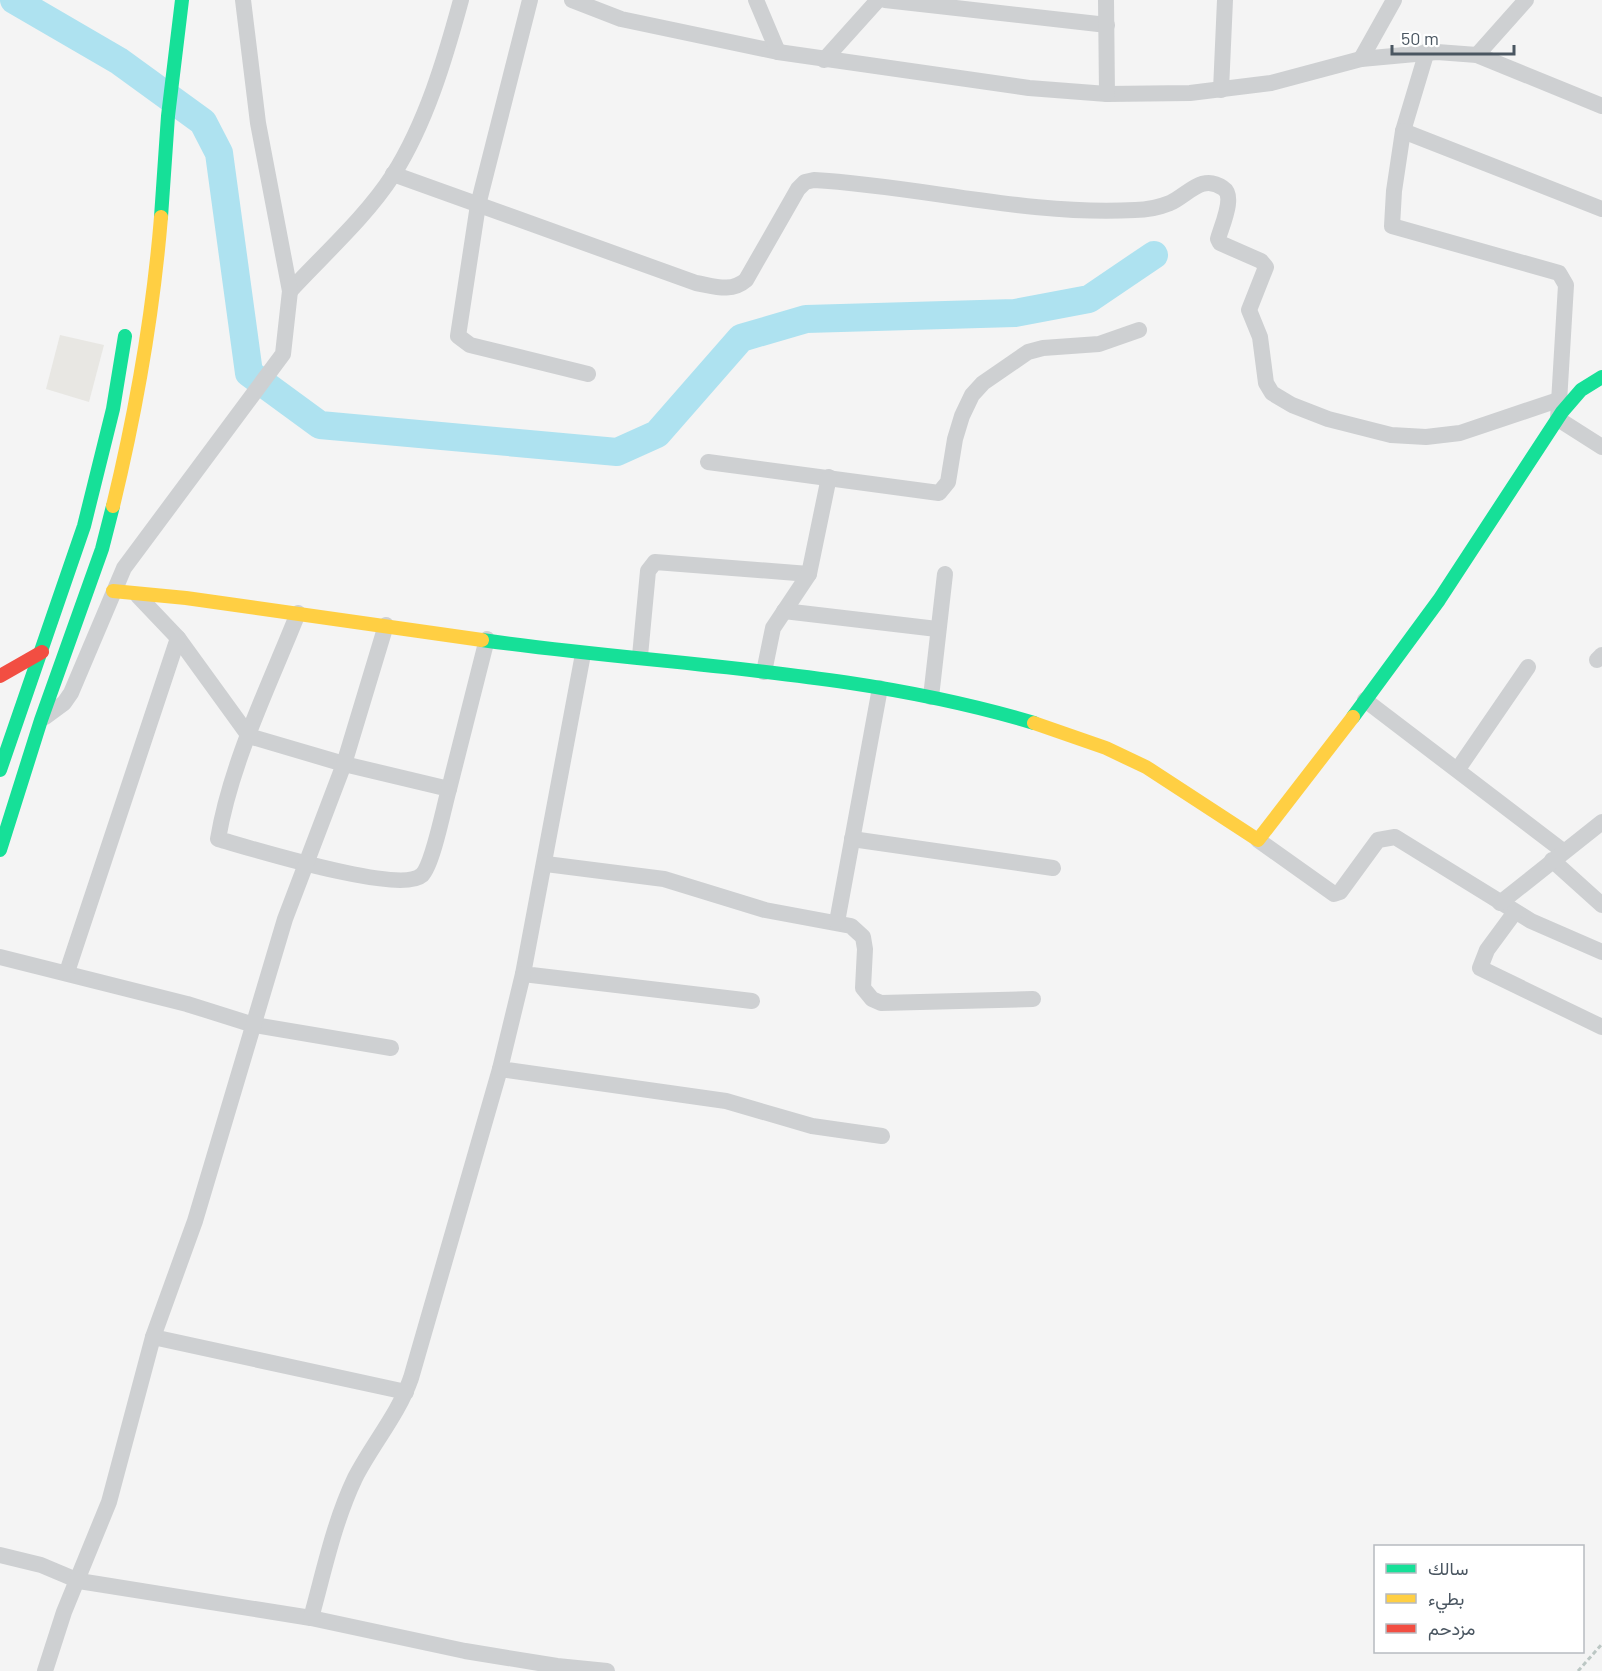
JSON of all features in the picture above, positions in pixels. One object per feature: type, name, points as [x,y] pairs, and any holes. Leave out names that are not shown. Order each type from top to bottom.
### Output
[{"type":"main road","points":[[0,687],[54,703],[102,549],[135,416],[157,266],[168,117],[182,0]]},
{"type":"main road","points":[[1,761],[14,713],[42,652],[84,526],[113,410],[128,320]]},
{"type":"main road","points":[[113,591],[138,596],[186,598],[583,654],[640,656],[764,672],[931,697],[1018,717],[1108,748],[1161,775],[1258,840],[1440,598],[1510,487],[1558,418],[1579,393],[1594,380],[1602,377]]},
{"type":"main road","points":[[0,676],[42,652]]},
{"type":"main road","points":[[0,849],[41,720],[14,713]]},
{"type":"street","points":[[41,720],[54,703],[71,693],[124,568],[283,354],[290,291],[258,123],[243,0]]},
{"type":"street","points":[[290,291],[366,208],[393,174],[429,101],[446,54],[461,0]]},
{"type":"street","points":[[530,0],[478,205],[458,336],[470,345],[588,374]]},
{"type":"street","points":[[572,0],[621,19],[778,52],[1029,88],[1157,95],[1221,90],[1271,83],[1360,58],[1427,51],[1477,56],[1602,106]]},
{"type":"street","points":[[756,0],[778,52]]},
{"type":"street","points":[[824,60],[878,0]]},
{"type":"street","points":[[885,0],[1107,25]]},
{"type":"street","points":[[1106,0],[1107,94]]},
{"type":"street","points":[[1221,90],[1225,0]]},
{"type":"street","points":[[1360,58],[1394,0]]},
{"type":"street","points":[[1477,56],[1526,0]]},
{"type":"street","points":[[1427,51],[1403,131],[1392,226],[1553,270],[1563,278],[1566,285],[1558,418],[1602,447]]},
{"type":"street","points":[[1403,131],[1602,209]]},
{"type":"street","points":[[393,174],[696,283],[729,288],[737,287],[746,280],[798,189],[805,182],[814,180],[1052,208],[1137,210],[1172,202],[1197,184],[1209,183],[1223,188],[1228,193],[1218,239],[1220,243],[1261,261],[1266,267],[1249,310],[1260,337],[1266,383],[1272,393],[1282,400],[1328,419],[1391,435],[1426,437],[1460,433],[1558,400]]},
{"type":"street","points":[[708,462],[829,477],[858,484],[939,493],[948,482],[955,439],[963,416],[972,394],[983,383],[1028,352],[1043,348],[1099,344],[1139,330]]},
{"type":"street","points":[[764,672],[773,628],[808,574],[829,477]]},
{"type":"street","points":[[640,656],[648,571],[655,562],[808,574]]},
{"type":"street","points":[[931,697],[945,574]]},
{"type":"street","points":[[138,596],[178,639],[249,736],[344,764],[449,789]]},
{"type":"street","points":[[784,611],[937,629]]},
{"type":"street","points":[[297,613],[223,810],[218,839],[308,864],[398,883],[422,875],[432,853],[487,639]]},
{"type":"street","points":[[45,1671],[64,1612],[79,1581],[109,1502],[153,1337],[195,1221],[285,920],[344,764],[386,625]]},
{"type":"street","points":[[67,972],[178,639]]},
{"type":"street","points":[[311,1618],[333,1533],[355,1479],[406,1392],[466,1194],[524,974],[583,654]]},
{"type":"street","points":[[1458,770],[1528,667]]},
{"type":"street","points":[[837,922],[880,688]]},
{"type":"street","points":[[1365,700],[1458,770],[1497,803],[1558,856],[1602,905]]},
{"type":"street","points":[[1601,825],[1558,856],[1507,907],[1480,968],[1602,1027]]},
{"type":"street","points":[[1258,840],[1334,894],[1340,892],[1378,840],[1395,837],[1507,907],[1602,952]]},
{"type":"street","points":[[852,839],[1053,868]]},
{"type":"street","points":[[546,864],[664,879],[765,910],[851,926],[863,937],[865,949],[863,988],[872,999],[881,1003],[1033,999]]},
{"type":"street","points":[[0,957],[67,972],[253,1024],[391,1048]]},
{"type":"street","points":[[524,974],[752,1001]]},
{"type":"street","points":[[500,1069],[726,1101],[812,1126],[882,1136]]},
{"type":"street","points":[[153,1337],[406,1392]]},
{"type":"street","points":[[0,1555],[41,1565],[79,1581],[311,1618],[465,1651],[557,1666],[607,1671]]},
{"type":"path","points":[[1578,1671],[1602,1644]]},
{"type":"shaded area","points":[[60,335],[104,345],[89,402],[46,389]]},
{"type":"waterway","points":[[14,0],[119,61],[203,122],[219,153],[249,373],[320,425],[617,452],[657,434],[741,338],[806,319],[1015,313],[1089,299],[1154,255]]},
{"type":"traffic: fast","points":[[161,217],[168,116],[182,0]]},
{"type":"traffic: fast","points":[[0,770],[84,526],[113,409],[125,336]]},
{"type":"traffic: fast","points":[[1353,717],[1439,600],[1562,412],[1581,390],[1602,377]]},
{"type":"traffic: fast","points":[[0,850],[41,720],[102,549],[113,506]]},
{"type":"traffic: fast","points":[[482,640],[829,680],[966,705],[1034,723]]},
{"type":"traffic: slow","points":[[113,506],[143,363],[161,217]]},
{"type":"traffic: slow","points":[[113,591],[186,598],[482,640]]},
{"type":"traffic: slow","points":[[1034,723],[1106,748],[1146,767],[1258,840],[1353,717]]},
{"type":"traffic: jam","points":[[0,676],[42,652]]}]
